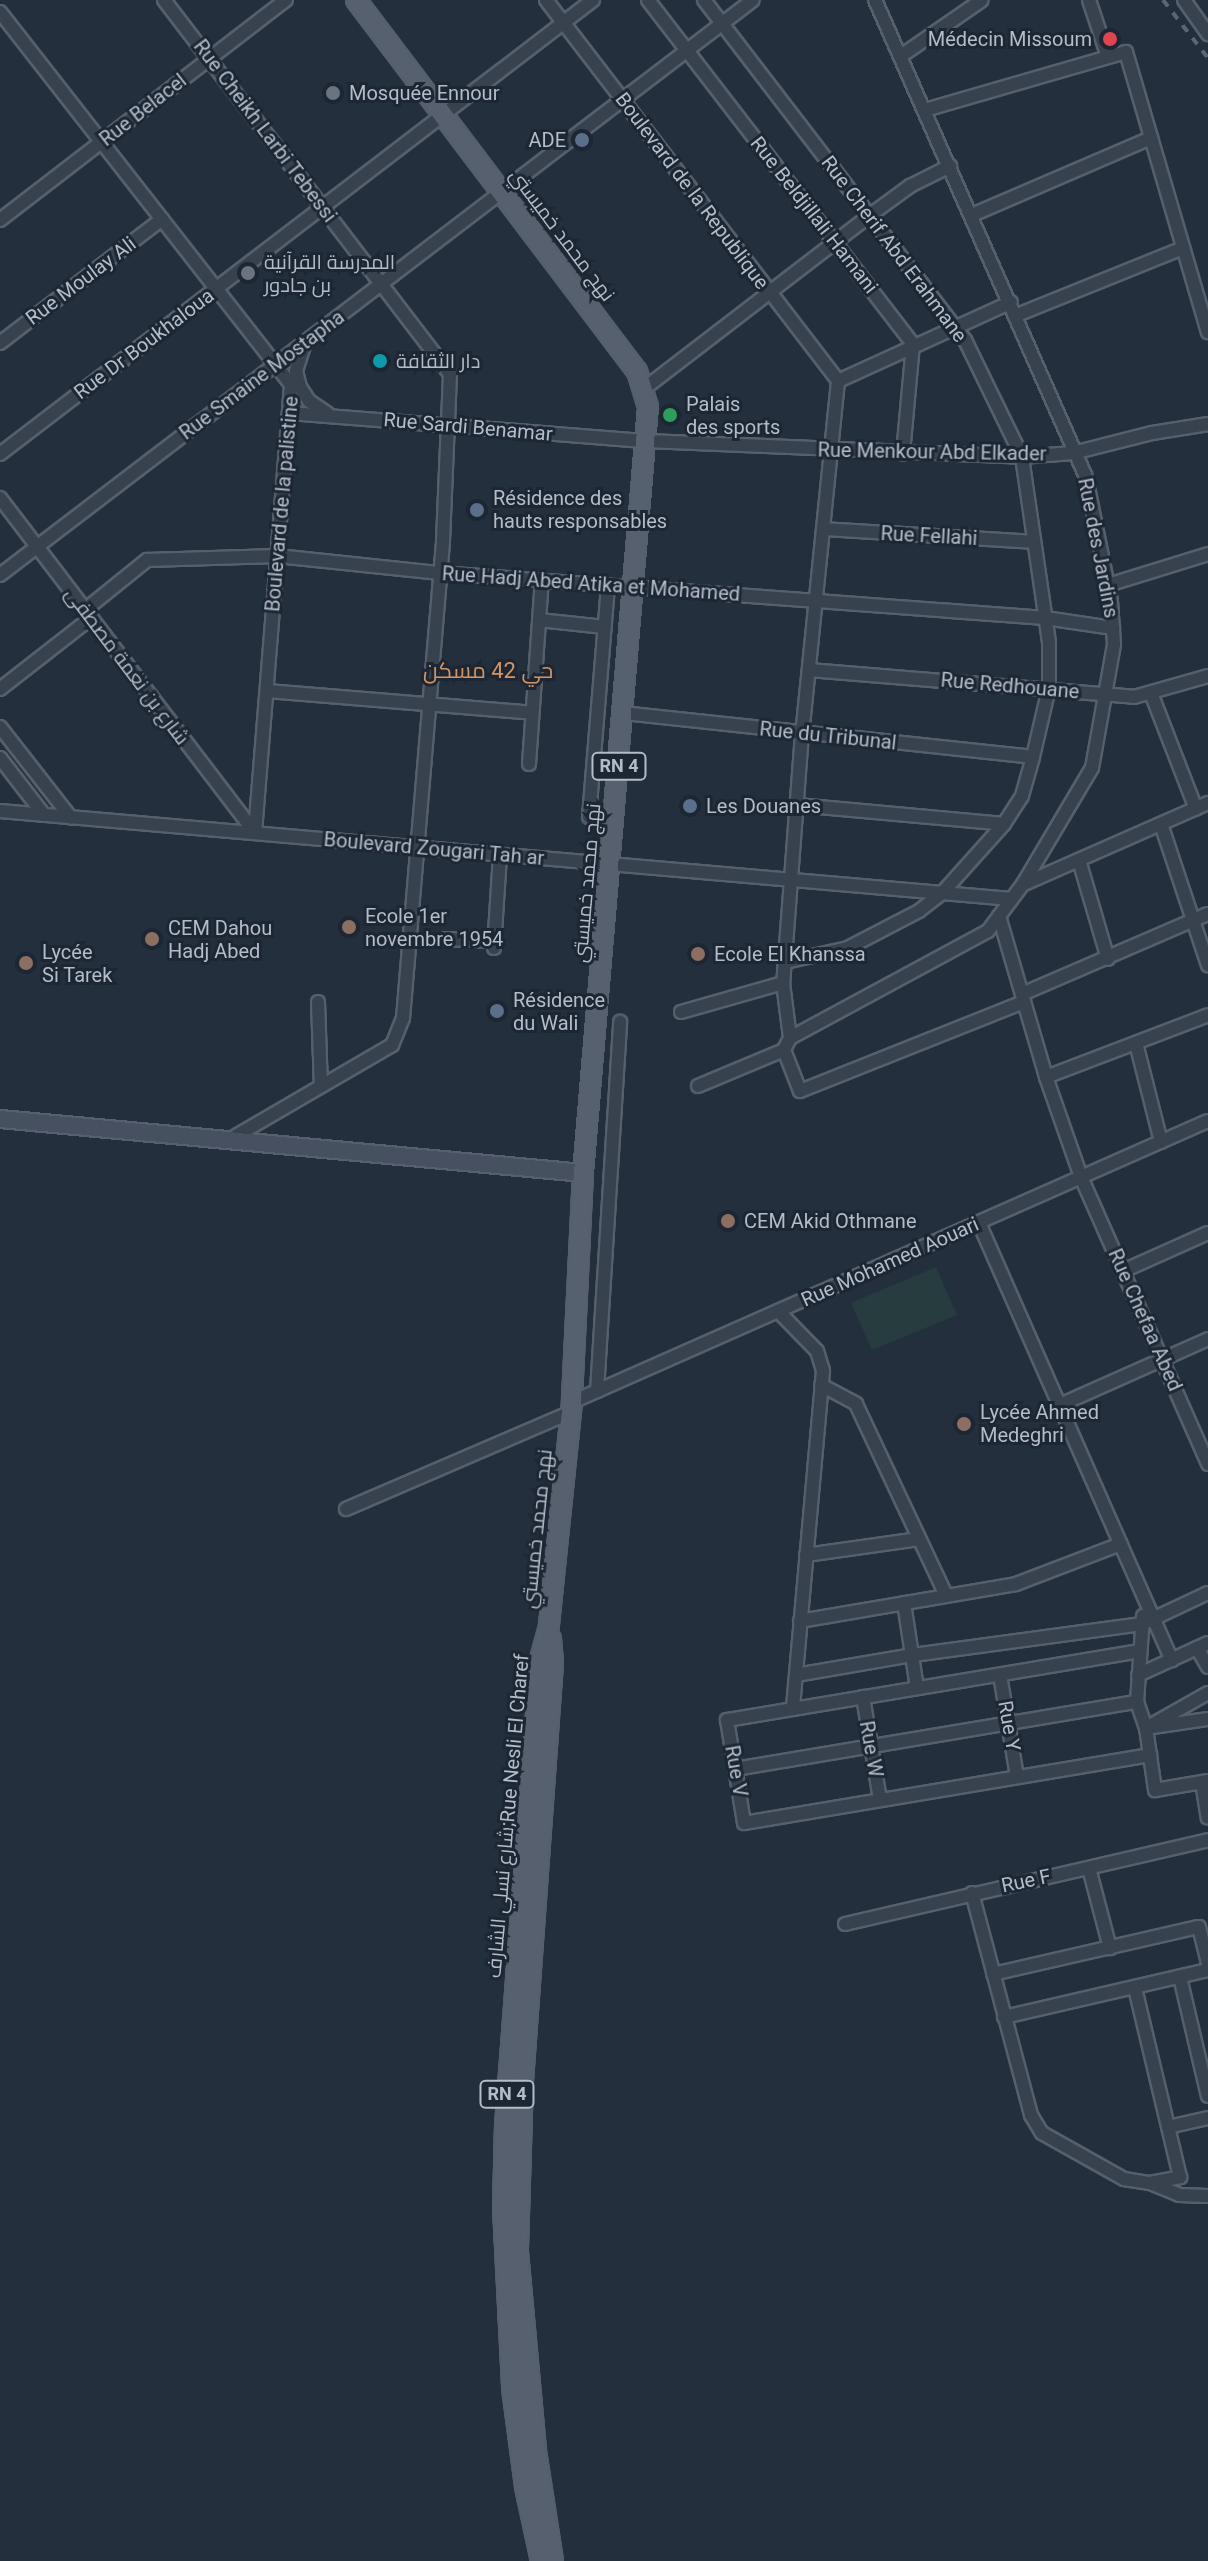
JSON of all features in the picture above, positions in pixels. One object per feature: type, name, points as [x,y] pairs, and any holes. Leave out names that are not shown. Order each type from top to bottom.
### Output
[{"type":"main road","name":"نهج محمد خميستي","points":[[356,0],[637,371],[645,388],[647,441],[583,1173],[571,1407],[549,1626]]},
{"type":"main road","name":"شارع نسلي الشارف;Rue Nesli El Charef","points":[[541,2561],[525,2487],[512,2388],[503,2208],[505,2125],[540,1660],[549,1626]]},
{"type":"main road","name":"شارع نسلي الشارف;Rue Nesli El Charef","points":[[549,1626],[553,1663],[523,2080],[518,2252],[534,2436],[553,2561]]},
{"type":"street","name":"Rue Cheikh Larbi Tebessi","points":[[164,0],[450,374],[440,573],[403,1018],[392,1045],[225,1142]]},
{"type":"street","name":"Rue Belacel","points":[[0,220],[286,0]]},
{"type":"street","name":"Boulevard de la Republique","points":[[546,0],[838,381]]},
{"type":"street","name":"Rue Dr Boukhaloua","points":[[0,454],[593,0]]},
{"type":"street","name":"Rue Beldjillali Hamani","points":[[648,0],[913,344]]},
{"type":"street","name":"Rue Cherif Abd Erahmane","points":[[704,0],[955,327],[1022,457],[1045,618],[1049,688],[1022,796],[1004,824],[942,893],[919,911],[848,948],[785,962]]},
{"type":"street","name":"Rue Smaine Mostapha","points":[[0,575],[753,0]]},
{"type":"street","name":"Rue des Jardins","points":[[698,1086],[787,1044],[988,931],[1023,884],[1092,768],[1114,644],[1108,585],[1086,477],[1073,453],[1017,315],[875,0]]},
{"type":"street","points":[[901,56],[982,0]]},
{"type":"street","points":[[1089,0],[1108,57]]},
{"type":"street","points":[[1184,0],[1206,29]]},
{"type":"street","name":"Boulevard de la palistine","points":[[0,12],[291,385],[255,833]]},
{"type":"street","points":[[925,110],[1126,52],[1208,332]]},
{"type":"street","points":[[972,215],[1151,138]]},
{"type":"street","points":[[645,388],[834,241],[910,186],[950,166]]},
{"type":"street","name":"Rue Moulay Ali","points":[[0,343],[162,219]]},
{"type":"street","points":[[1017,315],[1183,248]]},
{"type":"street","points":[[1011,302],[913,344],[838,381],[802,733],[783,983],[787,1044],[800,1091],[1023,998],[1208,914]]},
{"type":"street","points":[[307,340],[299,354],[296,371],[300,387],[309,401],[322,411],[338,416]]},
{"type":"street","points":[[903,454],[913,344]]},
{"type":"street","name":"Rue Sardi Benamar","points":[[289,413],[647,441]]},
{"type":"street","name":"Rue Menkour Abd Elkader","points":[[647,441],[1022,457],[1073,453],[1189,425],[1208,424]]},
{"type":"street","name":"شارع بن نعمة مصطفى","points":[[0,498],[255,833]]},
{"type":"street","name":"Rue Fellahi","points":[[823,529],[1034,542]]},
{"type":"street","points":[[1108,585],[1208,554]]},
{"type":"street","name":"Rue Hadj Abed Atika et Mohamed","points":[[0,689],[147,560],[277,556],[440,573],[1045,618],[1113,628]]},
{"type":"street","points":[[529,764],[542,580]]},
{"type":"street","points":[[589,817],[608,586]]},
{"type":"street","points":[[539,620],[605,627]]},
{"type":"street","name":"Rue Redhouane","points":[[809,670],[1049,688],[1105,696],[1151,693],[1208,676]]},
{"type":"street","points":[[267,691],[430,707],[532,713]]},
{"type":"street","points":[[1023,884],[1202,806],[1151,693]]},
{"type":"street","name":"Rue du Tribunal","points":[[623,713],[1033,757]]},
{"type":"street","points":[[0,727],[71,818]]},
{"type":"street","points":[[0,758],[44,815]]},
{"type":"street","points":[[797,805],[1004,824]]},
{"type":"street","name":"Boulevard Zougari Tah ar","points":[[0,811],[1011,899]]},
{"type":"street","points":[[1161,824],[1208,965]]},
{"type":"street","points":[[446,939],[494,945],[500,855]]},
{"type":"street","points":[[1079,860],[1108,959]]},
{"type":"street","name":"Rue Chefaa Abed","points":[[999,916],[1046,1077],[1081,1177],[1205,1449],[1208,1464]]},
{"type":"street","points":[[681,1012],[783,983]]},
{"type":"street","points":[[318,1002],[321,1086]]},
{"type":"street","points":[[1046,1077],[1208,1015]]},
{"type":"street","points":[[597,1391],[620,1022]]},
{"type":"street","points":[[1136,1043],[1161,1142]]},
{"type":"street","points":[[0,1119],[583,1173]]},
{"type":"street","name":"Rue Mohamed Aouari","points":[[346,1509],[571,1407],[597,1391],[1207,1123]]},
{"type":"street","points":[[979,1223],[1145,1600],[1147,1620],[1140,1651],[1137,1702],[1146,1728],[1155,1790],[1205,1781],[1208,1818]]},
{"type":"street","points":[[1123,1271],[1208,1233]]},
{"type":"street","points":[[778,1311],[817,1351],[823,1371],[793,1709],[1140,1651]]},
{"type":"street","points":[[1060,1405],[1208,1339]]},
{"type":"street","points":[[821,1385],[856,1404],[946,1595]]},
{"type":"street","points":[[806,1555],[919,1539]]},
{"type":"street","points":[[800,1621],[1016,1584],[1121,1544]]},
{"type":"street","points":[[796,1675],[1147,1620],[1208,1593]]},
{"type":"street","points":[[904,1603],[917,1688]]},
{"type":"street","points":[[1147,1620],[1172,1660]]},
{"type":"street","points":[[1138,1675],[1203,1646],[1208,1667]]},
{"type":"street","name":"Rue Y","points":[[1000,1675],[1017,1777]]},
{"type":"street","points":[[1146,1728],[1208,1693]]},
{"type":"street","name":"Rue W","points":[[863,1697],[880,1800]]},
{"type":"street","points":[[735,1769],[1137,1702]]},
{"type":"street","name":"Rue V","points":[[793,1709],[727,1720],[744,1823],[880,1800]]},
{"type":"street","points":[[1146,1728],[1208,1719]]},
{"type":"street","points":[[880,1800],[1150,1755]]},
{"type":"street","name":"Rue F","points":[[845,1924],[1208,1840]]},
{"type":"street","points":[[1089,1868],[1110,1948]]},
{"type":"street","points":[[972,1893],[1031,2115],[1042,2133],[1124,2179],[1150,2183],[1179,2195],[1208,2196]]},
{"type":"street","points":[[993,1974],[1199,1927],[1208,1967],[1180,1977],[1004,2017]]},
{"type":"street","points":[[1180,1977],[1208,2096]]},
{"type":"street","points":[[1135,1988],[1180,2177],[1150,2183]]},
{"type":"street","points":[[1168,2127],[1208,2118]]},
{"type":"green space","points":[[936,1267],[957,1315],[872,1350],[851,1303]]},
{"type":"railway","points":[[1163,0],[1208,58]]},
{"type":"place","name":"Médecin Missoum","points":[[1110,39]]},
{"type":"place","name":"Mosquée Ennour","points":[[333,93]]},
{"type":"place","name":"ADE","points":[[582,140]]},
{"type":"place","name":"المدرسة القرآنية بن جادور","points":[[248,273]]},
{"type":"place","name":"دار الثقافة","points":[[380,361]]},
{"type":"place","name":"Palais des sports","points":[[670,415]]},
{"type":"place","name":"Résidence des hauts responsables","points":[[477,510]]},
{"type":"place","name":"Les Douanes","points":[[690,806]]},
{"type":"place","name":"Ecole 1er novembre 1954","points":[[349,927]]},
{"type":"place","name":"CEM Dahou Hadj Abed","points":[[152,939]]},
{"type":"place","name":"Ecole El Khanssa","points":[[698,954]]},
{"type":"place","name":"Lycée Si Tarek","points":[[26,963]]},
{"type":"place","name":"Résidence du Wali","points":[[497,1011]]},
{"type":"place","name":"CEM Akid Othmane","points":[[728,1221]]},
{"type":"place","name":"Lycée Ahmed Medeghri","points":[[964,1424]]},
{"type":"district","name":"حي 42 مسكن","points":[[488,671]]}]
